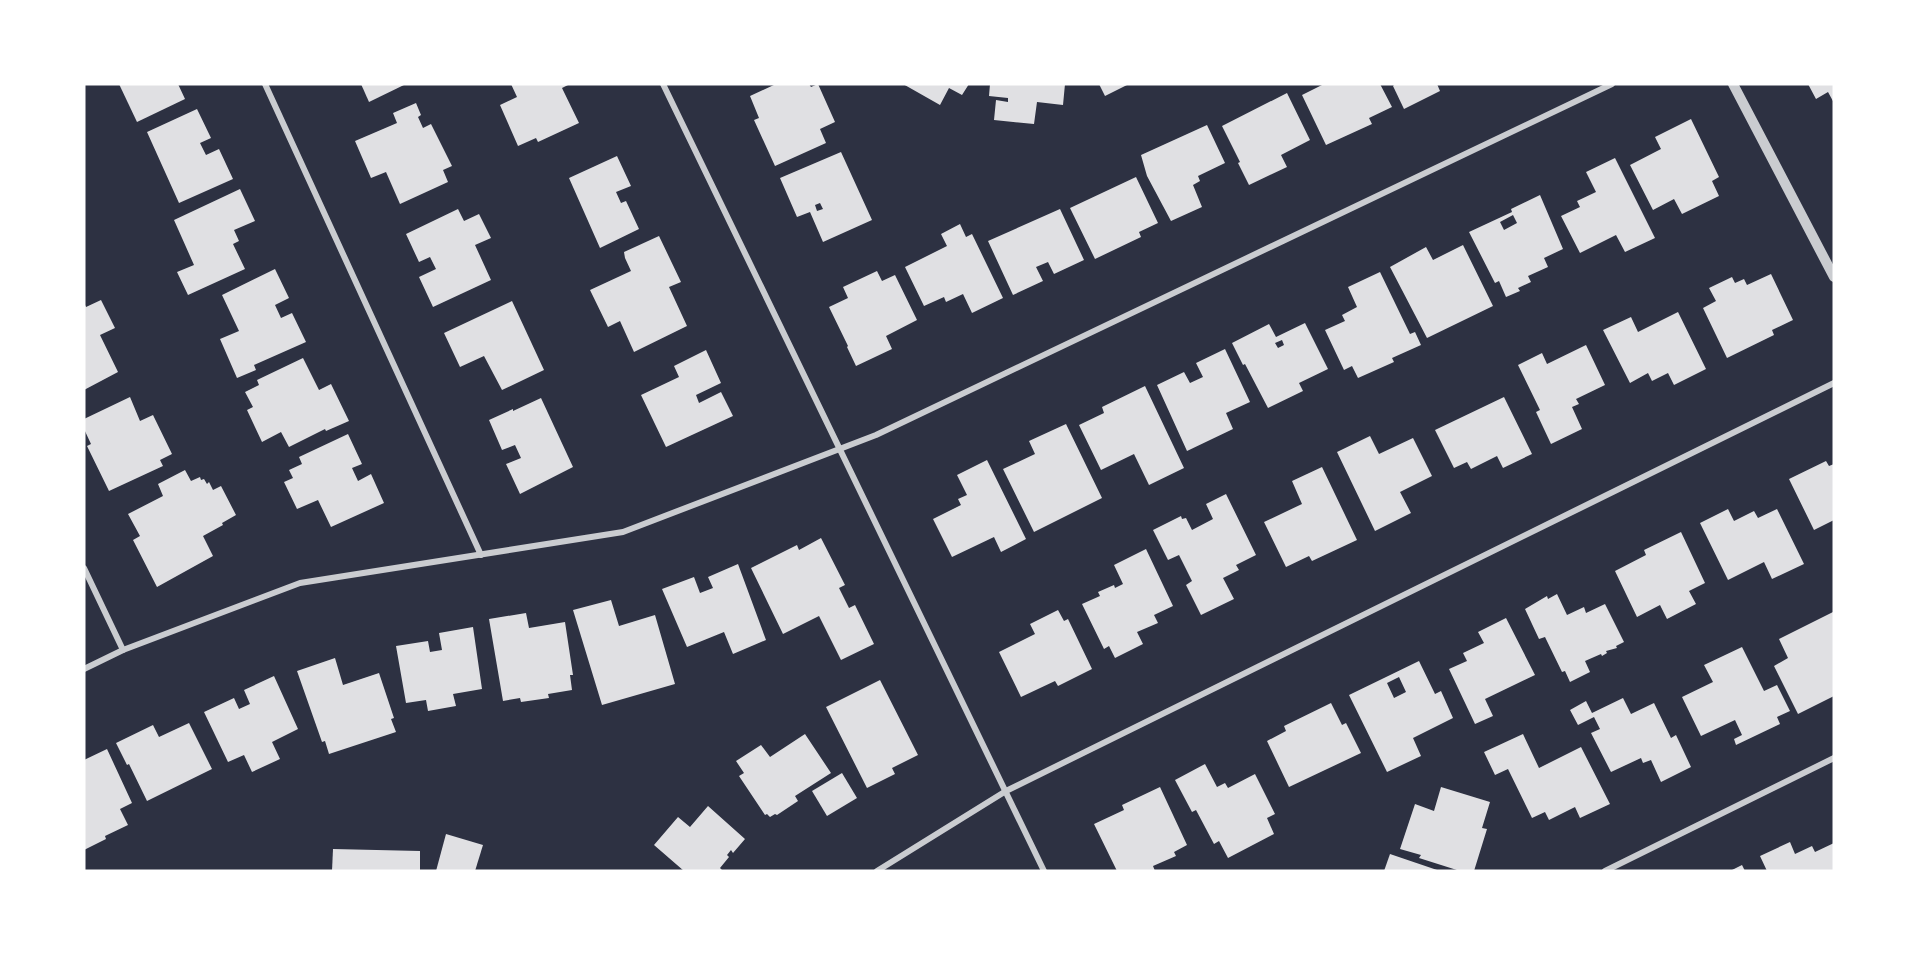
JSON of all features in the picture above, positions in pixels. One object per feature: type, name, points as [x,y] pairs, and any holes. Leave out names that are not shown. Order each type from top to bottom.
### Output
[{"type":"street","points":[[265,84],[481,555]]},
{"type":"street","points":[[663,84],[1044,871]]},
{"type":"street","points":[[84,669],[123,650],[300,583],[623,532],[886,429],[1612,84]]},
{"type":"street","points":[[1733,84],[1834,277]]},
{"type":"street","points":[[877,871],[1006,790],[1834,383]]},
{"type":"street","points":[[84,568],[123,650]]},
{"type":"street","points":[[1605,871],[1834,758]]},
{"type":"building","points":[[119,84],[178,84],[185,99],[137,122]]},
{"type":"building","points":[[361,84],[406,84],[369,102]]},
{"type":"building","points":[[511,84],[570,84],[562,88],[579,123],[538,142],[536,138],[518,146],[500,105],[517,97]]},
{"type":"building","points":[[776,84],[809,84],[811,87],[818,84],[835,122],[820,129],[826,143],[775,166],[754,120],[759,118],[750,96]]},
{"type":"building","points":[[903,84],[969,84],[962,95],[949,88],[940,105]]},
{"type":"building","points":[[990,84],[1065,84],[1063,105],[1037,102],[1034,124],[994,120],[996,100],[1008,102],[1008,98],[989,96]]},
{"type":"building","points":[[1099,84],[1129,84],[1105,96]]},
{"type":"building","points":[[1324,84],[1380,84],[1392,107],[1369,118],[1372,124],[1326,145],[1302,95]]},
{"type":"building","points":[[1395,84],[1437,84],[1440,91],[1404,109],[1393,86]]},
{"type":"building","points":[[1808,84],[1834,84],[1834,103],[1828,92],[1816,99]]},
{"type":"building","points":[[1287,93],[1310,140],[1281,155],[1287,167],[1249,185],[1222,126]]},
{"type":"building","points":[[416,103],[421,115],[418,117],[423,128],[431,124],[452,166],[443,170],[448,182],[400,204],[386,172],[371,178],[355,141],[397,123],[393,113]]},
{"type":"building","points":[[197,109],[211,138],[200,143],[206,155],[219,149],[233,179],[179,203],[147,132]]},
{"type":"building","points":[[1691,119],[1719,177],[1712,181],[1719,196],[1682,214],[1674,199],[1653,210],[1630,165],[1661,149],[1655,137]]},
{"type":"building","points":[[1207,125],[1225,163],[1198,176],[1200,181],[1193,185],[1202,207],[1171,221],[1147,176],[1141,155]]},
{"type":"building","points":[[841,152],[872,220],[823,242],[810,212],[797,217],[780,178]],"holes":[[[820,203],[823,209],[817,211],[815,205]]]},
{"type":"building","points":[[617,156],[631,186],[616,192],[621,203],[626,201],[639,229],[600,248],[569,178]]},
{"type":"building","points":[[1615,158],[1655,238],[1625,252],[1616,235],[1580,253],[1561,216],[1580,207],[1577,201],[1596,192],[1586,172]]},
{"type":"building","points":[[1136,177],[1158,223],[1139,232],[1141,237],[1095,259],[1070,208]]},
{"type":"building","points":[[240,189],[255,221],[234,230],[239,241],[233,244],[245,269],[188,295],[177,272],[194,265],[174,220]]},
{"type":"building","points":[[1540,195],[1563,249],[1544,258],[1548,267],[1528,276],[1531,282],[1518,288],[1520,291],[1506,297],[1499,281],[1495,283],[1469,232],[1512,212],[1511,209]],"holes":[[[1513,215],[1517,223],[1504,230],[1500,222]]]},
{"type":"building","points":[[458,209],[464,221],[479,214],[491,238],[475,245],[491,280],[433,307],[419,277],[436,269],[430,257],[419,262],[406,234]]},
{"type":"building","points":[[1060,209],[1084,260],[1054,274],[1048,262],[1036,267],[1043,281],[1013,295],[988,241]]},
{"type":"building","points":[[960,224],[966,237],[972,234],[1003,298],[972,313],[963,294],[946,302],[944,297],[924,306],[905,267],[947,246],[941,234]]},
{"type":"building","points":[[659,236],[681,282],[669,287],[687,326],[634,352],[620,321],[608,327],[590,290],[631,271],[624,252]]},
{"type":"building","points":[[1463,245],[1493,306],[1427,338],[1390,267],[1426,247],[1433,260]]},
{"type":"building","points":[[275,269],[289,298],[275,305],[281,318],[292,313],[306,342],[254,365],[256,370],[237,378],[220,339],[239,331],[222,295]]},
{"type":"building","points":[[877,271],[882,281],[895,275],[917,320],[886,336],[892,349],[856,366],[829,307],[848,298],[843,287]]},
{"type":"building","points":[[1380,272],[1410,334],[1415,332],[1421,345],[1392,358],[1394,362],[1358,378],[1352,366],[1344,370],[1325,330],[1345,321],[1342,315],[1357,307],[1348,287]]},
{"type":"building","points":[[1771,274],[1793,320],[1772,330],[1774,335],[1727,358],[1703,308],[1716,301],[1709,288],[1732,277],[1735,283],[1744,279],[1747,285]]},
{"type":"building","points":[[101,300],[115,328],[100,335],[118,372],[84,390],[84,303],[86,307]]},
{"type":"building","points":[[512,301],[544,370],[502,390],[484,356],[460,367],[444,333]]},
{"type":"building","points":[[1678,312],[1706,369],[1674,385],[1668,373],[1652,381],[1648,373],[1630,383],[1603,330],[1631,317],[1638,332]]},
{"type":"building","points":[[1305,323],[1328,369],[1299,383],[1303,391],[1268,408],[1232,343],[1269,324],[1276,337]],"holes":[[[1282,340],[1284,345],[1278,348],[1275,343]]]},
{"type":"building","points":[[1586,345],[1605,385],[1576,399],[1579,404],[1572,407],[1582,429],[1551,444],[1536,412],[1540,410],[1518,365],[1542,353],[1547,364]]},
{"type":"building","points":[[1225,349],[1250,402],[1226,413],[1233,429],[1187,451],[1157,385],[1184,372],[1190,383],[1203,377],[1196,363]]},
{"type":"building","points":[[706,350],[721,383],[696,395],[699,403],[721,392],[733,416],[666,447],[641,395],[679,377],[674,366]]},
{"type":"building","points":[[303,358],[319,390],[331,384],[349,421],[326,431],[325,429],[289,447],[281,432],[262,442],[247,410],[253,407],[245,392],[259,385],[257,380]]},
{"type":"building","points":[[1145,386],[1184,468],[1149,485],[1134,454],[1101,470],[1079,425],[1104,413],[1102,407]]},
{"type":"building","points":[[130,397],[140,421],[153,415],[172,454],[160,460],[163,466],[109,491],[87,446],[91,444],[84,429],[84,419]]},
{"type":"building","points":[[1504,397],[1532,454],[1503,468],[1497,456],[1471,469],[1467,462],[1454,468],[1435,430]]},
{"type":"building","points":[[541,398],[573,467],[520,494],[506,464],[521,458],[515,445],[502,450],[489,420]]},
{"type":"building","points":[[1066,424],[1102,498],[1034,532],[1003,469],[1035,454],[1029,441]]},
{"type":"building","points":[[348,434],[362,464],[352,468],[358,481],[371,474],[384,503],[331,527],[318,500],[297,509],[284,482],[293,478],[289,470],[302,464],[299,457]]},
{"type":"building","points":[[1370,436],[1379,454],[1413,438],[1432,476],[1400,492],[1411,513],[1375,531],[1337,452]]},
{"type":"building","points":[[987,460],[1026,539],[1001,552],[994,537],[952,557],[933,519],[961,505],[958,499],[967,495],[957,475]]},
{"type":"building","points":[[1826,461],[1829,466],[1834,464],[1834,520],[1814,530],[1789,479]]},
{"type":"building","points":[[1322,467],[1357,540],[1312,561],[1309,556],[1286,567],[1264,522],[1302,504],[1292,481]]},
{"type":"building","points":[[185,470],[191,481],[200,477],[207,484],[209,482],[213,490],[221,486],[236,515],[203,536],[213,556],[157,587],[133,540],[140,536],[128,514],[163,496],[158,484]]},
{"type":"building","points":[[1226,494],[1256,555],[1236,565],[1239,570],[1223,578],[1234,599],[1201,615],[1186,585],[1192,581],[1179,555],[1168,560],[1153,530],[1181,516],[1182,519],[1186,518],[1192,530],[1213,519],[1206,504]]},
{"type":"building","points":[[1728,509],[1734,521],[1754,511],[1758,518],[1777,509],[1804,564],[1772,579],[1764,562],[1728,580],[1700,523]]},
{"type":"building","points":[[1681,532],[1705,583],[1689,591],[1696,604],[1667,619],[1660,605],[1637,617],[1615,571],[1646,555],[1644,550]]},
{"type":"building","points":[[821,538],[845,585],[839,588],[849,608],[855,605],[874,644],[841,660],[819,616],[783,634],[751,568],[797,545],[799,550]]},
{"type":"building","points":[[1146,549],[1173,606],[1154,615],[1158,623],[1137,632],[1143,644],[1115,658],[1109,646],[1104,649],[1082,604],[1100,596],[1098,592],[1123,584],[1114,565]]},
{"type":"building","points":[[738,564],[766,640],[733,654],[724,632],[687,647],[662,589],[694,577],[700,593],[713,588],[708,577]]},
{"type":"building","points":[[1557,594],[1567,615],[1584,607],[1586,613],[1605,604],[1624,642],[1616,646],[1617,648],[1606,651],[1607,653],[1602,656],[1601,654],[1585,661],[1590,672],[1570,682],[1565,671],[1562,672],[1545,637],[1539,639],[1525,609],[1547,596],[1548,599]]},
{"type":"building","points":[[611,600],[619,626],[655,615],[675,684],[602,705],[573,610]]},
{"type":"building","points":[[1058,610],[1064,621],[1068,619],[1092,669],[1058,686],[1055,681],[1021,697],[999,652],[1035,634],[1030,624]]},
{"type":"building","points":[[1833,612],[1834,696],[1798,714],[1774,666],[1788,658],[1779,639]]},
{"type":"building","points":[[526,613],[529,628],[565,622],[573,675],[570,675],[572,690],[548,694],[549,698],[521,702],[520,698],[503,701],[489,619]]},
{"type":"building","points":[[1506,618],[1535,675],[1485,699],[1493,716],[1475,724],[1449,669],[1467,661],[1463,653],[1484,643],[1478,632]]},
{"type":"building","points":[[473,627],[482,689],[453,694],[456,706],[428,711],[426,700],[406,703],[396,646],[428,641],[430,652],[442,650],[439,633]]},
{"type":"building","points":[[1742,647],[1764,691],[1777,685],[1790,711],[1777,717],[1780,724],[1736,745],[1734,739],[1742,735],[1735,720],[1701,736],[1682,697],[1713,682],[1704,665]]},
{"type":"building","points":[[335,658],[343,685],[379,673],[394,718],[391,719],[396,732],[329,754],[325,741],[322,742],[297,671]]},
{"type":"building","points":[[1419,661],[1435,694],[1441,691],[1453,718],[1413,738],[1421,756],[1387,772],[1349,695]],"holes":[[[1399,677],[1406,692],[1394,698],[1387,683]]]},
{"type":"building","points":[[274,676],[298,729],[272,742],[280,759],[252,772],[244,755],[228,762],[204,712],[234,698],[239,709],[250,704],[244,690]]},
{"type":"building","points":[[880,680],[918,755],[892,768],[895,774],[867,788],[826,707]]},
{"type":"building","points":[[1623,698],[1631,714],[1654,703],[1671,738],[1676,735],[1691,767],[1661,782],[1651,760],[1643,763],[1641,758],[1611,772],[1591,733],[1600,729],[1594,717],[1578,725],[1570,710],[1586,701],[1592,713]]},
{"type":"building","points":[[1331,703],[1342,725],[1346,723],[1361,753],[1289,787],[1267,741],[1286,731],[1284,726]]},
{"type":"building","points":[[189,723],[212,769],[147,801],[116,743],[153,725],[159,737]]},
{"type":"building","points":[[805,734],[831,773],[795,796],[798,801],[777,815],[770,817],[765,815],[739,776],[744,773],[736,761],[761,745],[770,757]]},
{"type":"building","points":[[1523,734],[1539,768],[1581,747],[1610,804],[1580,818],[1575,807],[1549,820],[1545,812],[1532,818],[1508,769],[1495,775],[1484,752]]},
{"type":"building","points":[[107,749],[132,803],[120,809],[128,825],[84,850],[84,760]]},
{"type":"building","points":[[1205,764],[1217,787],[1225,783],[1228,788],[1255,774],[1275,814],[1267,818],[1274,834],[1228,858],[1219,841],[1214,844],[1196,810],[1192,812],[1175,780]]},
{"type":"building","points":[[842,773],[857,798],[827,816],[812,791]]},
{"type":"building","points":[[1160,787],[1187,845],[1174,852],[1176,856],[1153,866],[1155,871],[1117,871],[1094,824],[1124,810],[1122,805]]},
{"type":"building","points":[[1441,787],[1490,802],[1482,828],[1487,829],[1474,871],[1460,871],[1419,858],[1421,855],[1400,849],[1415,804],[1434,811]]},
{"type":"building","points":[[708,806],[745,839],[733,853],[731,850],[727,855],[729,857],[720,868],[723,871],[684,871],[654,845],[678,817],[690,827]]},
{"type":"building","points":[[446,834],[483,845],[475,871],[436,871]]},
{"type":"building","points":[[1790,842],[1795,854],[1812,846],[1815,852],[1834,843],[1834,871],[1767,871],[1760,856]]},
{"type":"building","points":[[333,849],[420,851],[420,871],[332,871]]},
{"type":"building","points":[[1390,854],[1440,871],[1384,871]]},
{"type":"building","points":[[1742,865],[1745,871],[1730,871]]}]
